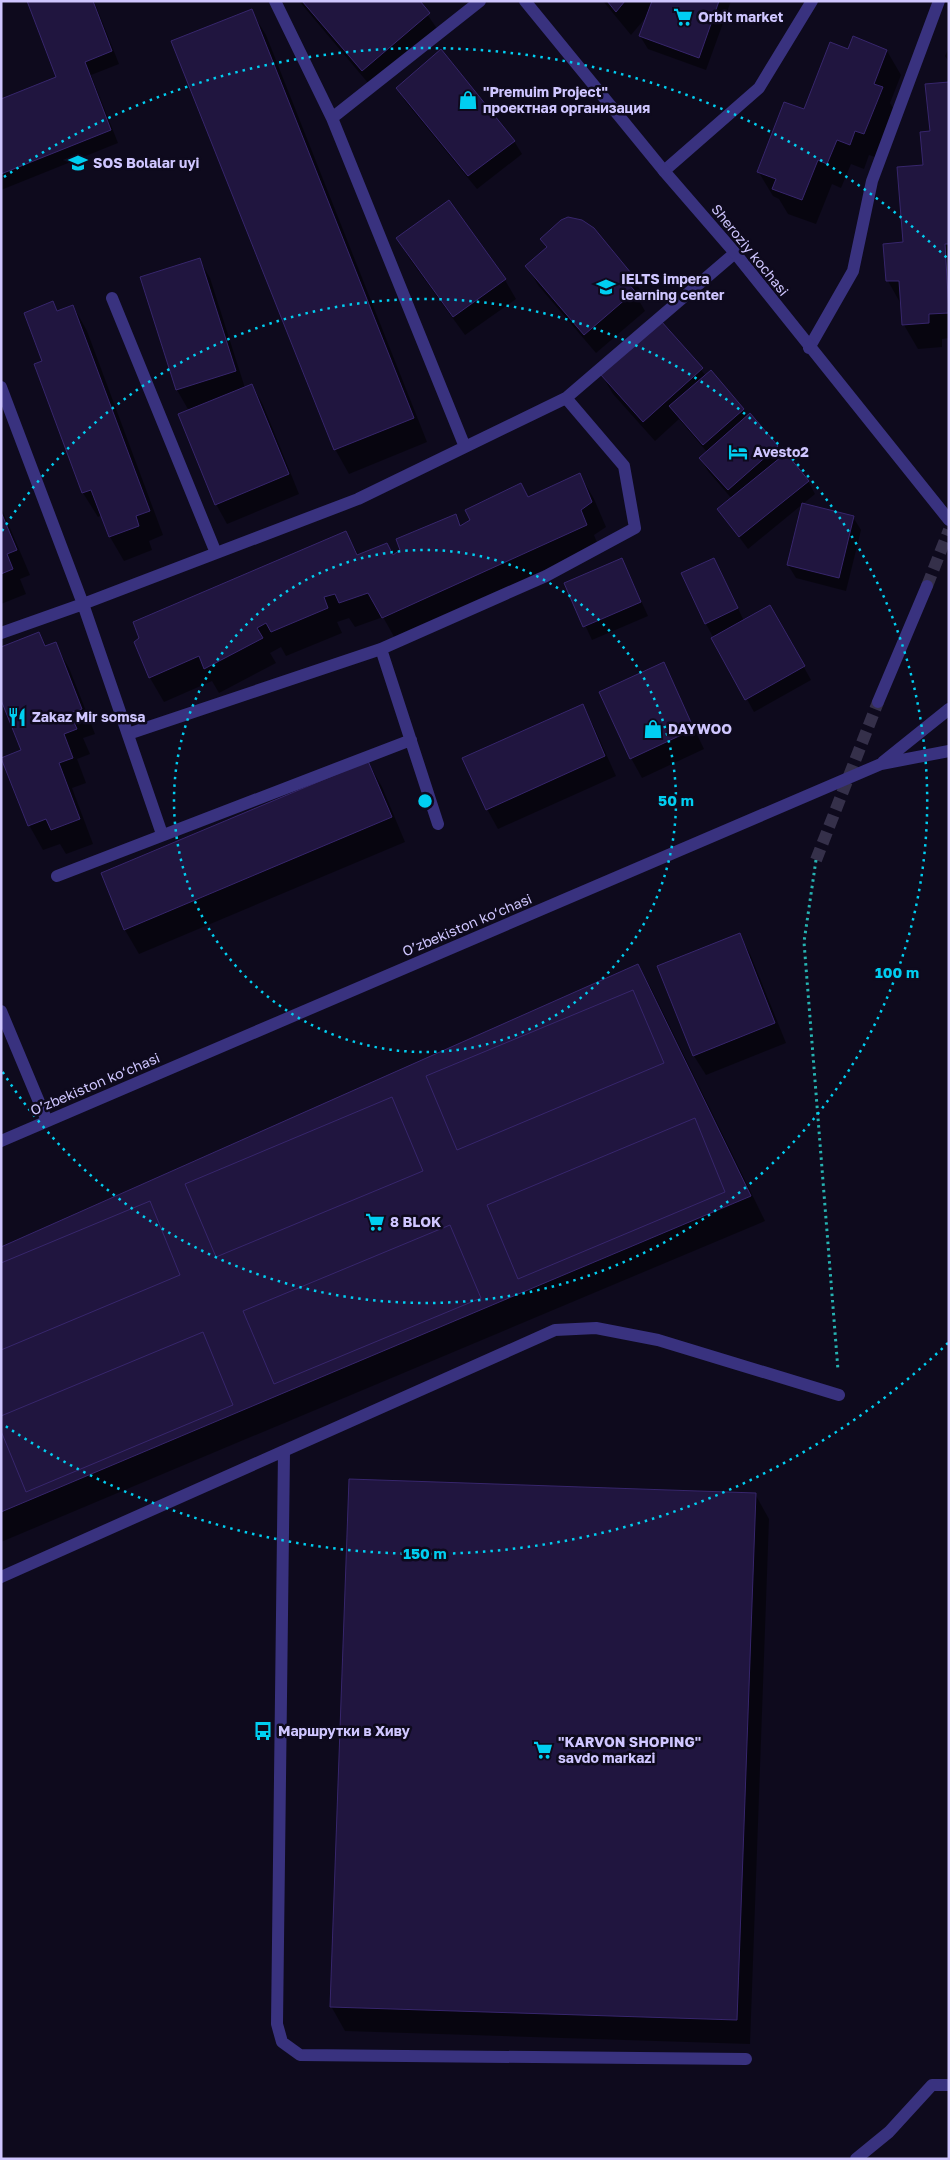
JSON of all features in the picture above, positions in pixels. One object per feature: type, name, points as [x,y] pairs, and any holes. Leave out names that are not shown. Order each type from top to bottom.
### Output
[{"type":"street","points":[[275,1],[332,118],[465,447]]},
{"type":"street","points":[[332,118],[480,1]]},
{"type":"street","name":"Sheroziy kochasi","points":[[525,1],[664,171],[735,253],[949,520]]},
{"type":"street","points":[[664,171],[759,88],[812,1]]},
{"type":"street","points":[[810,348],[853,271],[872,181],[939,1]]},
{"type":"street","points":[[1,633],[83,604],[358,499],[566,398],[735,253]]},
{"type":"street","points":[[112,298],[216,553]]},
{"type":"street","points":[[1,387],[83,604],[162,834]]},
{"type":"street","points":[[128,734],[381,648],[546,576],[635,528],[624,466],[566,398]]},
{"type":"street","points":[[878,702],[927,586]]},
{"type":"street","points":[[381,648],[438,824]]},
{"type":"street","points":[[882,764],[949,709]]},
{"type":"street","points":[[57,876],[410,740]]},
{"type":"street","name":"O’zbekiston ko‘chasi","points":[[1,1140],[882,764],[949,751]]},
{"type":"street","points":[[1,1011],[48,1121]]},
{"type":"street","points":[[1,1577],[555,1330],[596,1328],[658,1340],[839,1395]]},
{"type":"street","points":[[284,1451],[277,2024],[282,2042],[300,2055],[746,2059]]},
{"type":"street","points":[[856,2159],[889,2132],[932,2085],[949,2085]]},
{"type":"path","points":[[816,860],[804,942],[839,1395]]},
{"type":"building","name":"SOS Bolalar uyi","points":[[27,1],[93,1],[112,51],[85,62],[111,130],[1,174],[1,99],[56,77]]},
{"type":"building","points":[[302,1],[420,1],[430,13],[362,71]]},
{"type":"building","points":[[607,1],[625,1],[616,12]]},
{"type":"building","points":[[652,1],[719,1],[699,58],[639,36]]},
{"type":"building","points":[[252,9],[414,418],[334,450],[171,41]]},
{"type":"building","points":[[853,36],[887,50],[874,84],[883,87],[864,134],[855,131],[850,145],[837,140],[827,164],[818,160],[802,200],[772,189],[776,179],[757,172],[784,102],[804,109],[830,42],[848,49]]},
{"type":"building","points":[[441,49],[515,141],[468,176],[396,88]]},
{"type":"building","points":[[949,82],[949,244],[945,244],[949,313],[929,314],[929,323],[902,325],[899,281],[886,281],[883,244],[903,242],[897,167],[923,165],[920,132],[930,131],[925,84]]},
{"type":"building","points":[[449,200],[506,279],[453,317],[396,238]]},
{"type":"building","points":[[568,217],[582,220],[594,228],[631,273],[624,279],[635,291],[584,335],[525,266],[547,247],[540,239],[561,220]]},
{"type":"building","points":[[200,258],[236,371],[176,390],[140,277]]},
{"type":"building","points":[[53,301],[57,311],[73,305],[150,511],[136,516],[139,526],[109,537],[91,490],[82,493],[34,364],[42,361],[24,313]]},
{"type":"building","points":[[661,321],[703,368],[643,422],[601,375]]},
{"type":"building","points":[[711,370],[744,409],[703,445],[669,406]]},
{"type":"building","points":[[252,384],[289,474],[215,505],[178,414]]},
{"type":"building","name":"Avesto2","points":[[750,413],[778,446],[728,490],[699,458]]},
{"type":"building","points":[[786,453],[809,481],[739,537],[717,509]]},
{"type":"building","points":[[580,473],[592,502],[581,510],[587,525],[382,618],[368,593],[339,603],[335,594],[324,597],[328,608],[271,632],[266,623],[257,628],[263,638],[204,669],[199,656],[149,678],[134,642],[139,638],[133,622],[346,531],[357,555],[387,543],[393,555],[400,550],[396,539],[456,514],[460,526],[470,520],[465,510],[521,483],[528,497]]},
{"type":"building","points":[[802,503],[854,516],[839,578],[787,565]]},
{"type":"building","points":[[1,512],[17,550],[7,554],[13,569],[1,574]]},
{"type":"building","points":[[622,558],[641,602],[583,627],[564,583]]},
{"type":"building","points":[[714,558],[738,608],[705,624],[681,573]]},
{"type":"building","points":[[770,605],[805,666],[745,700],[711,638]]},
{"type":"building","points":[[39,632],[45,646],[56,642],[82,709],[70,713],[77,729],[64,734],[73,758],[59,763],[80,819],[51,830],[46,819],[28,826],[1,758],[21,750],[1,700],[1,647]]},
{"type":"building","points":[[664,662],[694,729],[630,759],[599,692]]},
{"type":"building","points":[[583,704],[605,756],[486,810],[462,758]]},
{"type":"building","points":[[368,761],[392,817],[124,930],[101,873]]},
{"type":"building","points":[[740,933],[775,1023],[693,1056],[657,966]]},
{"type":"building","name":"8 BLOK","points":[[638,964],[751,1196],[1,1512],[1,1247]]},
{"type":"building","points":[[633,990],[664,1063],[457,1150],[426,1076]]},
{"type":"building","points":[[392,1097],[423,1171],[216,1257],[185,1184]]},
{"type":"building","points":[[695,1118],[725,1192],[518,1279],[487,1205]]},
{"type":"building","points":[[150,1201],[180,1275],[1,1350],[1,1263]]},
{"type":"building","points":[[450,1225],[481,1298],[274,1384],[243,1311]]},
{"type":"building","points":[[203,1332],[233,1405],[26,1492],[1,1431],[1,1416]]},
{"type":"building","name":"\"KARVON SHOPING\" savdo markazi","points":[[349,1479],[756,1493],[737,2020],[330,2007]]},
{"type":"tunnel","points":[[927,586],[949,530]]},
{"type":"tunnel","points":[[816,860],[878,702]]},
{"type":"place","name":"Orbit market","points":[[683,17]]},
{"type":"place","name":"\"Premuim Project\" проектная организация","points":[[468,100]]},
{"type":"place","name":"SOS Bolalar uyi","points":[[78,163]]},
{"type":"place","name":"IELTS impera learning center","points":[[606,287]]},
{"type":"place","name":"Avesto2","points":[[738,452]]},
{"type":"place","name":"Zakaz Mir somsa","points":[[17,717]]},
{"type":"place","name":"DAYWOO","points":[[653,729]]},
{"type":"place","name":"8 BLOK","points":[[375,1222]]},
{"type":"place","name":"Маршрутки в Хиву","points":[[263,1731]]},
{"type":"place","name":"\"KARVON SHOPING\" savdo markazi","points":[[543,1750]]}]
